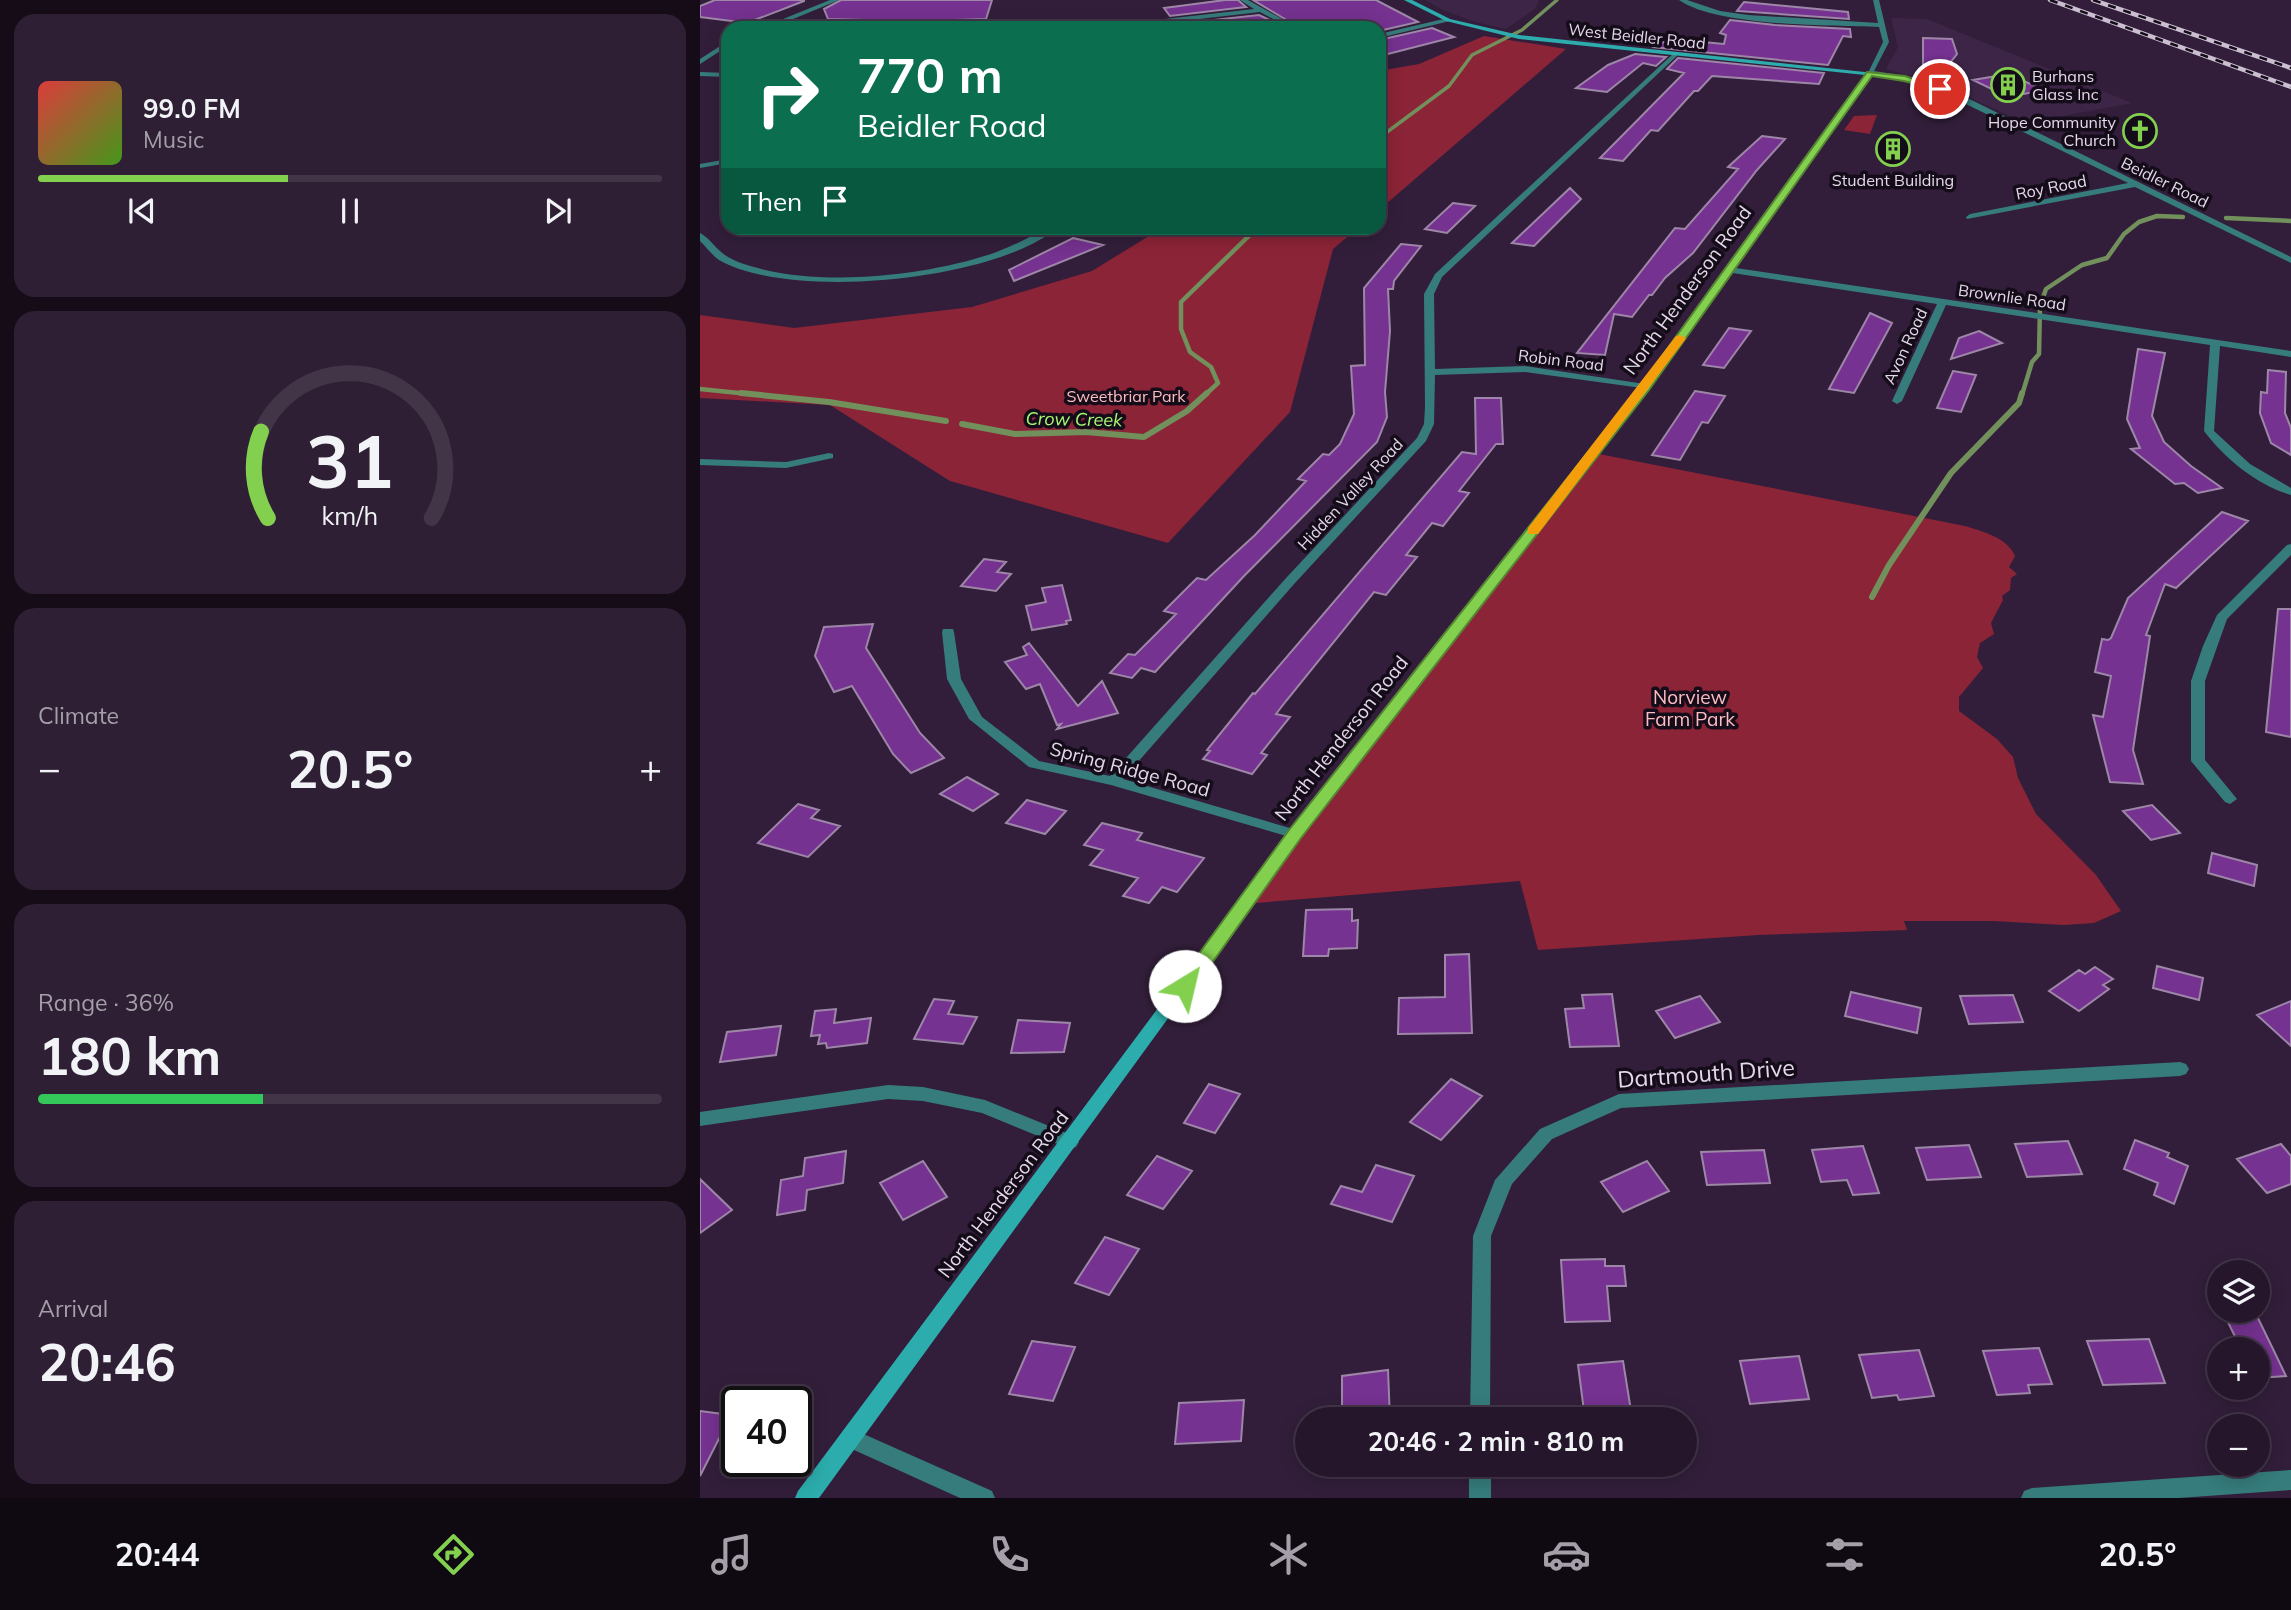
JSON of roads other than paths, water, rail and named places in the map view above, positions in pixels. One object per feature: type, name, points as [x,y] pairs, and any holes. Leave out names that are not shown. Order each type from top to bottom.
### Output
[{"type":"street","points":[[782,21],[836,0]]},
{"type":"street","points":[[1243,0],[1280,21]]},
{"type":"street","name":"West Beidler Road","points":[[1407,0],[1448,20],[1504,35],[1870,74]]},
{"type":"street","points":[[1682,0],[1695,8],[1715,13],[1883,25]]},
{"type":"street","name":"North Henderson Road","points":[[806,1498],[1295,834],[1645,387],[1870,74],[1886,43],[1876,0]]},
{"type":"street","points":[[1164,21],[1258,10]]},
{"type":"street","points":[[1386,34],[1448,20]]},
{"type":"street","points":[[700,62],[721,48]]},
{"type":"street","name":"Hidden Valley Road","points":[[1113,781],[1291,580],[1416,449],[1429,424],[1429,295],[1438,276],[1676,54]]},
{"type":"street","points":[[700,74],[721,75]]},
{"type":"street","name":"Beidler Road","points":[[1870,74],[1914,81],[1940,89],[2291,260]]},
{"type":"street","points":[[700,166],[721,162]]},
{"type":"street","name":"Roy Road","points":[[1970,217],[2137,184]]},
{"type":"street","points":[[700,236],[723,257],[749,267],[778,274],[837,279],[954,267],[1018,247],[1040,235]]},
{"type":"street","name":"Brownlie Road","points":[[1729,270],[2291,354]]},
{"type":"street","name":"Avon Road","points":[[1897,401],[1942,303]]},
{"type":"street","points":[[2215,343],[2216,369],[2210,387],[2209,431],[2225,451],[2259,477],[2291,492]]},
{"type":"street","name":"Robin Road","points":[[1431,372],[1525,369],[1645,387]]},
{"type":"street","points":[[700,462],[786,465],[829,456]]},
{"type":"street","points":[[2230,799],[2198,761],[2199,681],[2221,618],[2291,548]]},
{"type":"street","name":"Spring Ridge Road","points":[[948,632],[954,679],[976,719],[1034,764],[1113,781],[1295,834]]},
{"type":"street","name":"Dartmouth Drive","points":[[1480,1407],[1482,1236],[1504,1180],[1546,1134],[1619,1101],[2180,1069]]},
{"type":"street","points":[[700,1119],[888,1092],[923,1094],[985,1107],[1070,1142]]},
{"type":"street","points":[[850,1438],[984,1498]]},
{"type":"street","points":[[1480,1477],[1480,1498]]},
{"type":"street","points":[[2032,1498],[2291,1480]]},
{"type":"waterway","name":"Crow Creek","points":[[1386,133],[1449,86],[1472,55],[1522,30],[1557,0]]},
{"type":"waterway","points":[[2022,395],[2032,362],[2039,354],[2040,306],[2046,289],[2082,265],[2107,258],[2124,234],[2139,222],[2157,216],[2183,217]]},
{"type":"waterway","points":[[2226,218],[2291,221]]},
{"type":"waterway","name":"Crow Creek","points":[[1205,395],[1218,383],[1211,367],[1190,352],[1181,329],[1181,302],[1250,235]]},
{"type":"waterway","name":"Crow Creek","points":[[700,389],[758,395]]},
{"type":"waterway","name":"Crow Creek","points":[[741,393],[829,402],[946,421]]},
{"type":"waterway","name":"Crow Creek","points":[[962,424],[1015,434],[1086,432],[1144,437],[1187,411],[1207,393]]},
{"type":"waterway","points":[[1872,597],[1889,565],[1951,473],[2019,403],[2022,393]]},
{"type":"railway","points":[[2050,0],[2291,87]]},
{"type":"railway","points":[[2093,0],[2291,68]]},
{"type":"place","name":"Burhans Glass Inc","points":[[2008,85]]},
{"type":"place","name":"Hope Community Church","points":[[2140,131]]},
{"type":"place","name":"Student Building","points":[[1893,149]]},
{"type":"park label","name":"Sweetbriar Park","points":[[1126,396]]},
{"type":"park label","name":"Norview Farm Park","points":[[1690,708]]}]
